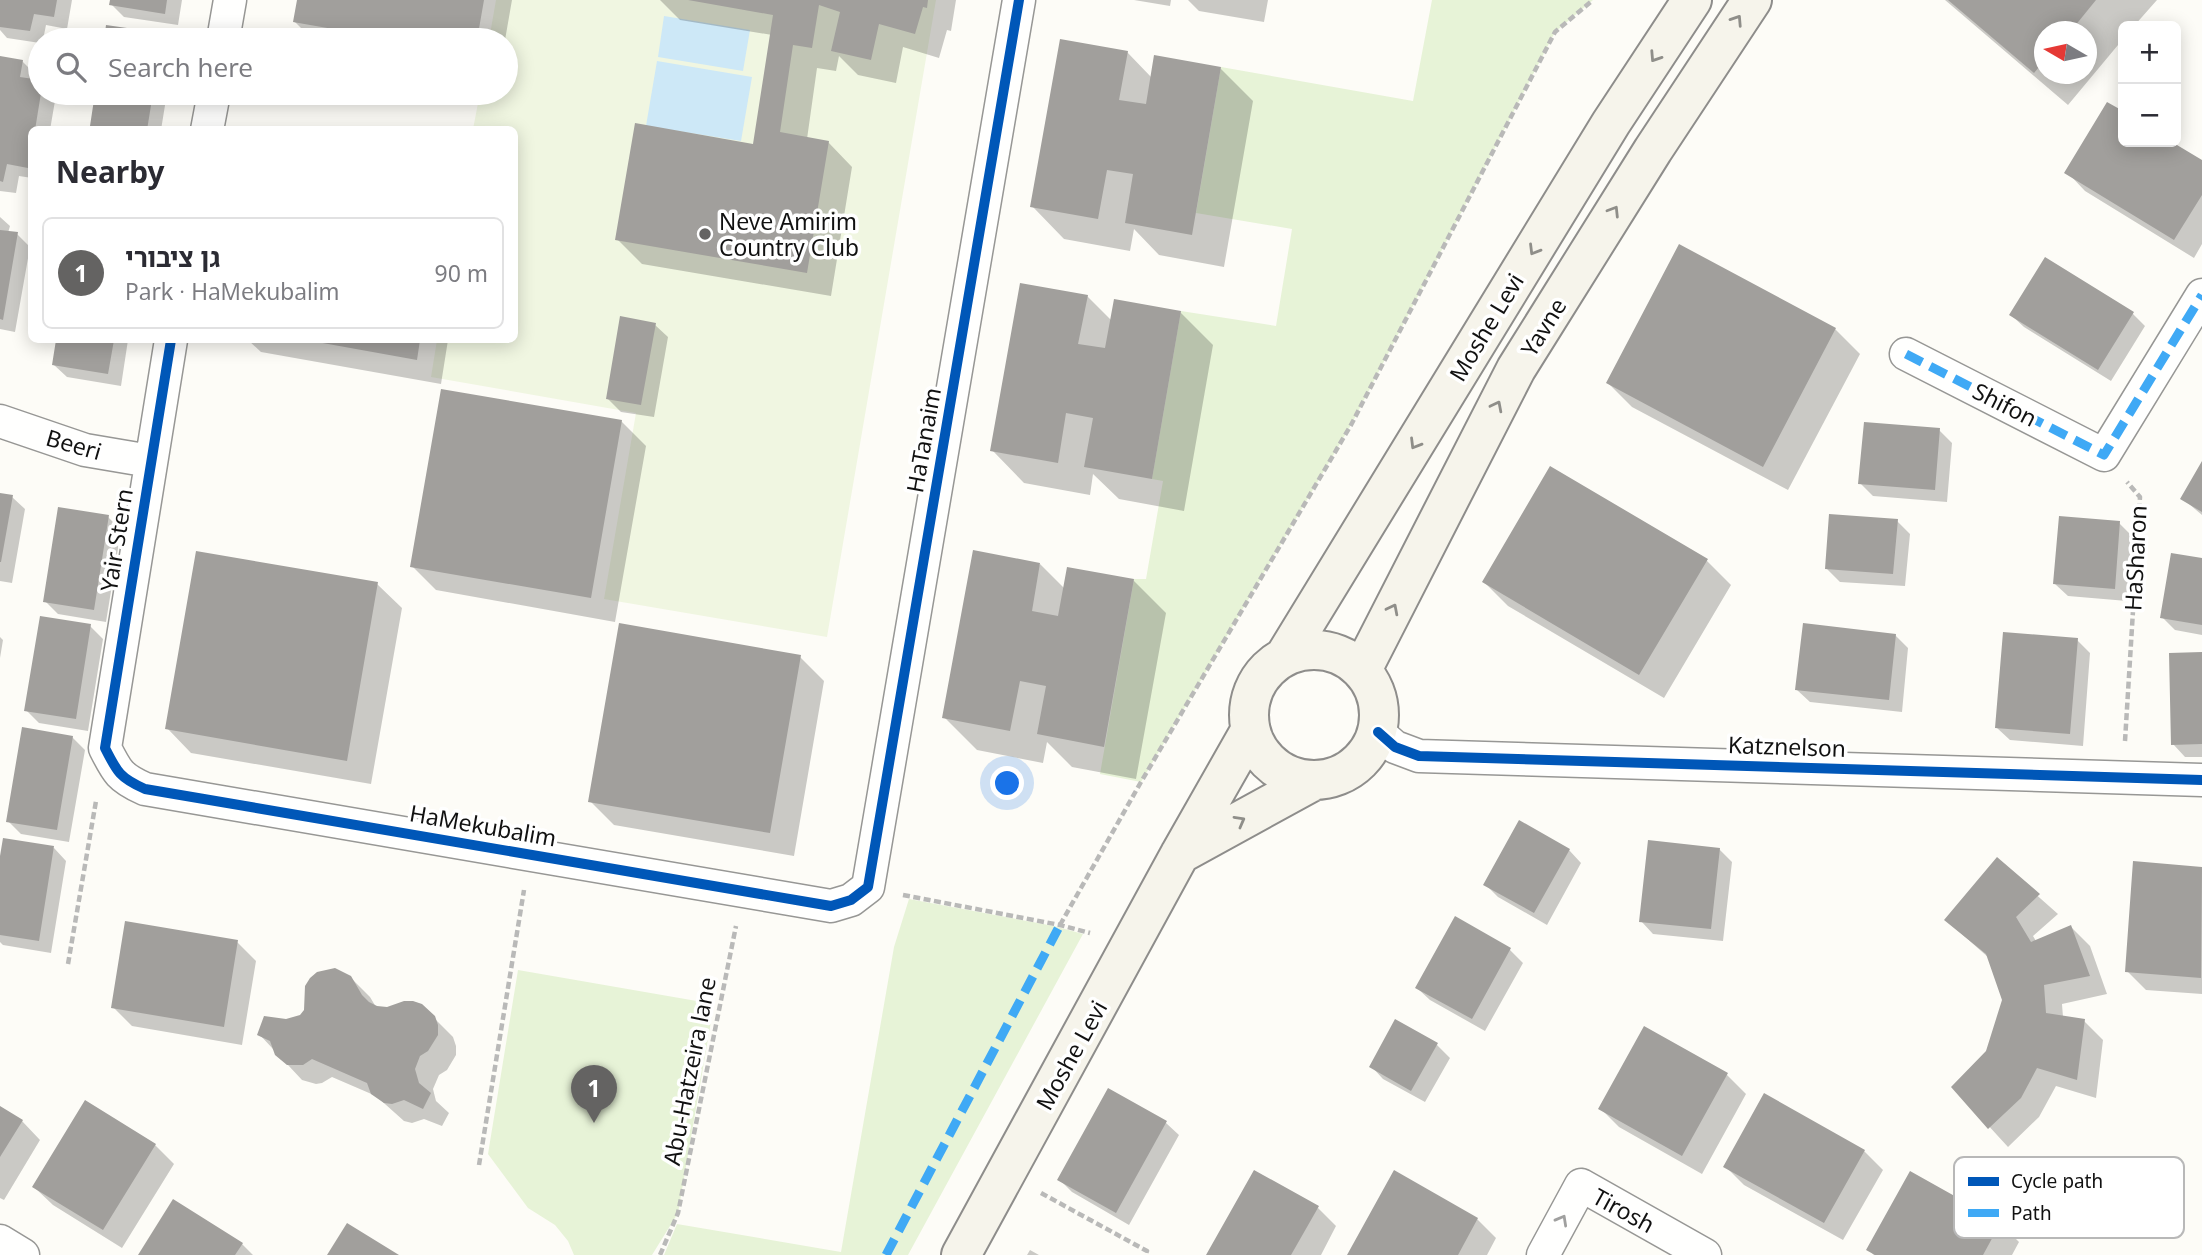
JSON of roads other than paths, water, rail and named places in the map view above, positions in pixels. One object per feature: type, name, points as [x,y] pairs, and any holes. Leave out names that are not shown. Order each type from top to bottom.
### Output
[{"type":"street","points":[[225,28],[230,0]]},
{"type":"street","name":"HaTanaim","points":[[869,887],[1019,0]]},
{"type":"street","name":"Moshe Levi","points":[[1285,656],[1611,123],[1692,0]]},
{"type":"street","name":"Yavne","points":[[1362,670],[1516,369],[1653,150],[1752,0]]},
{"type":"street","points":[[208,126],[212,105]]},
{"type":"street","name":"Shifon","points":[[1906,354],[2104,454],[2202,295]]},
{"type":"street","name":"Yair Stern","points":[[104,748],[170,343]]},
{"type":"street","name":"Beeri","points":[[0,421],[85,450],[150,461]]},
{"type":"street","points":[[1305,650],[1326,650],[1345,657],[1362,670],[1373,686],[1380,710],[1378,732],[1369,752],[1354,768],[1335,778],[1313,781],[1292,777],[1273,767],[1259,751],[1250,731],[1249,709],[1255,687],[1268,669],[1285,656],[1305,650]]},
{"type":"street","name":"Moshe Levi","points":[[961,1255],[1250,731]]},
{"type":"street","name":"Katznelson","points":[[1378,732],[1395,747],[1419,756],[2202,780]]},
{"type":"street","name":"HaMekubalim","points":[[104,748],[125,780],[145,789],[831,906],[851,901],[869,887]]},
{"type":"street","points":[[1180,854],[1313,781]]},
{"type":"street","name":"Tirosh","points":[[1543,1255],[1581,1185],[1705,1255]]},
{"type":"street","points":[[0,1241],[23,1255]]},
{"type":"water","points":[[664,16],[750,30],[743,71],[658,57]]},
{"type":"water","points":[[657,61],[752,77],[741,141],[646,126]]},
{"type":"place","name":"Neve Amirim Country Club","points":[[705,234]]},
{"type":"place","name":"גן ציבורי","points":[[594,1123]]}]
